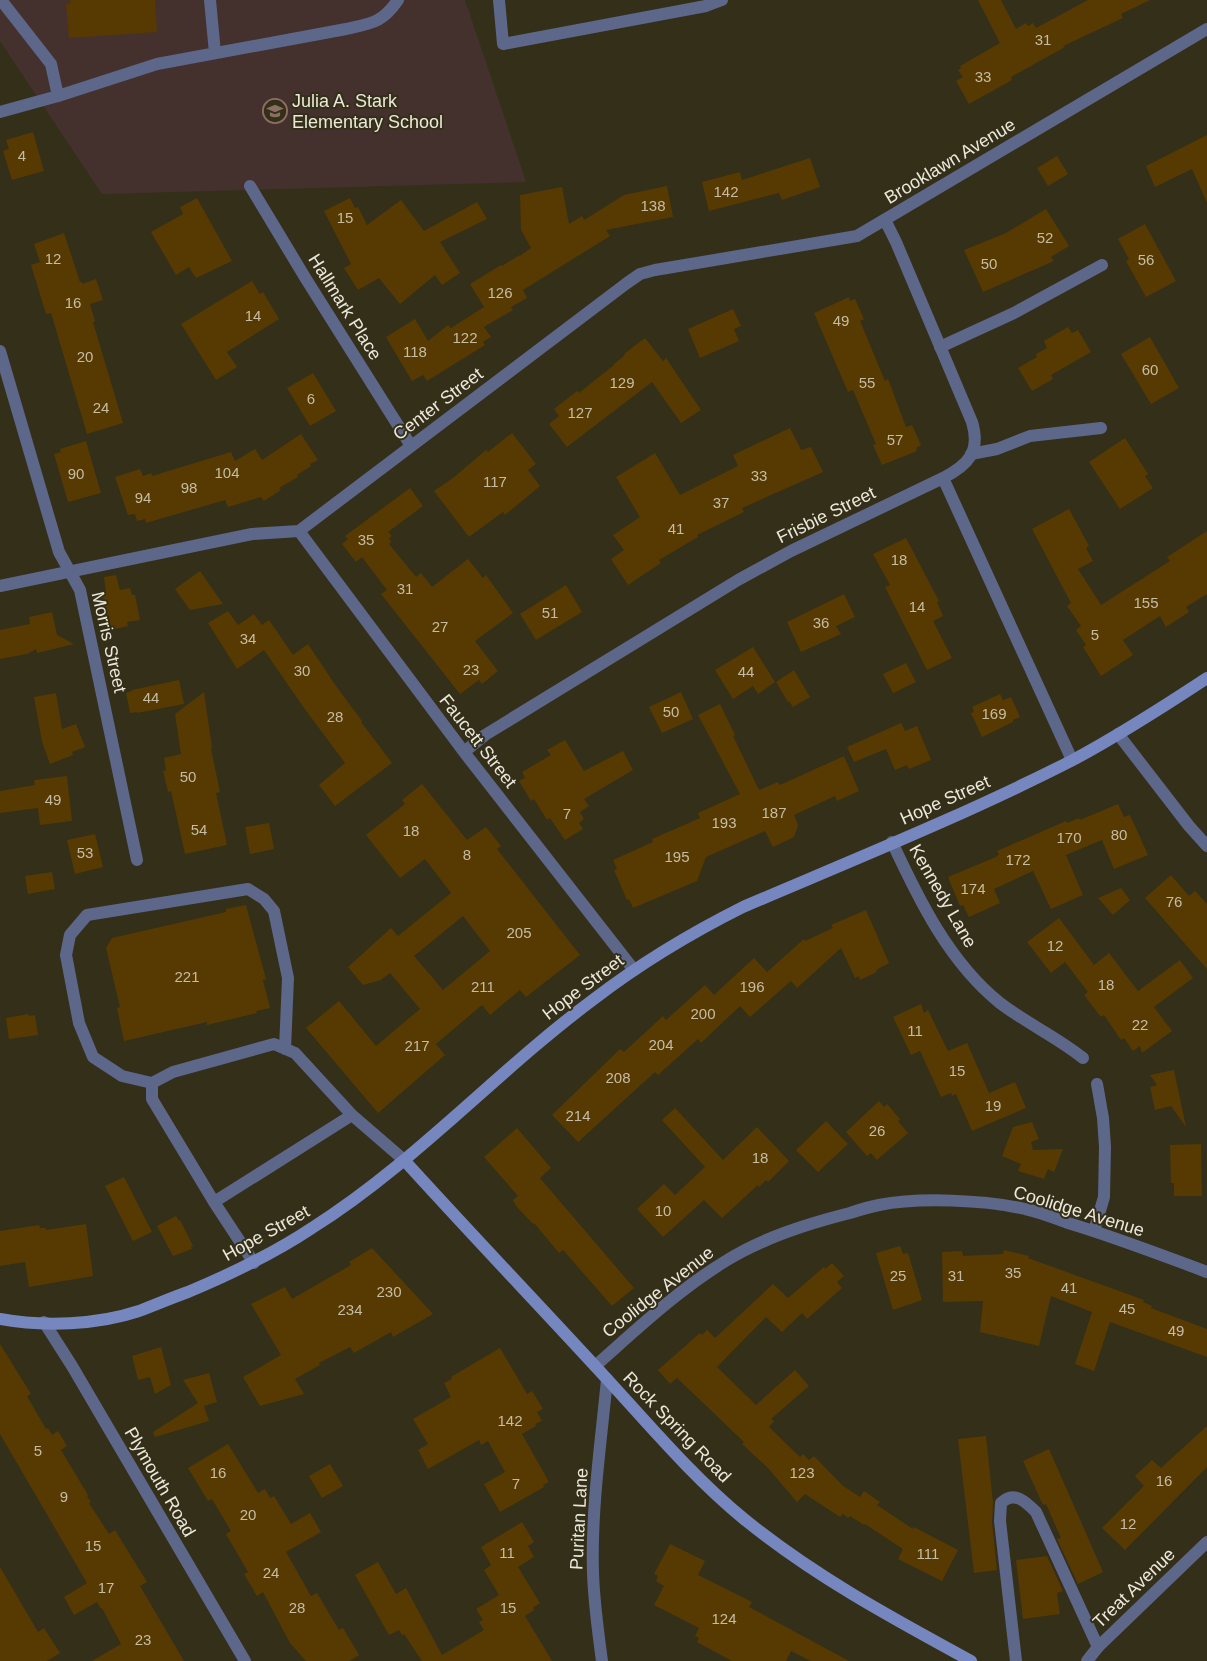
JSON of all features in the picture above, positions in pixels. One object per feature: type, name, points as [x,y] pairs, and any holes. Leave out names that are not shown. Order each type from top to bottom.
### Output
[{"type":"main road","name":"Hope Street","points":[[0,1319],[30,1323],[81,1323],[137,1312],[209,1283],[254,1262],[314,1227],[404,1160],[562,1024],[634,970],[707,925],[743,907],[1000,796],[1072,760],[1118,734],[1207,678]]},
{"type":"main road","name":"Rock Spring Road","points":[[404,1160],[698,1477],[743,1518],[822,1576],[880,1612],[971,1661]]},
{"type":"street","points":[[1,0],[51,64],[58,96]]},
{"type":"street","points":[[210,0],[215,53]]},
{"type":"street","points":[[0,112],[58,96],[157,64],[346,30],[375,23],[388,14],[398,0]]},
{"type":"street","points":[[499,0],[503,44],[706,6],[722,0]]},
{"type":"street","name":"Brooklawn Avenue","points":[[972,454],[976,436],[972,422],[885,220],[1207,29]]},
{"type":"street","name":"Hallmark Place","points":[[250,186],[411,446]]},
{"type":"street","name":"Center Street","points":[[299,531],[640,274],[745,254],[857,236],[885,220]]},
{"type":"street","points":[[940,347],[1014,314],[1102,266]]},
{"type":"street","name":"Morris Street","points":[[0,351],[59,552],[80,590],[137,860]]},
{"type":"street","points":[[1072,760],[943,478],[965,465],[972,454],[997,449],[1030,436],[1101,428]]},
{"type":"street","name":"Frisbie Street","points":[[464,752],[485,735],[738,580],[792,551],[943,478]]},
{"type":"street","points":[[0,586],[252,534],[299,531]]},
{"type":"street","name":"Faucett Street","points":[[299,531],[464,752],[634,970]]},
{"type":"street","points":[[1118,734],[1152,779],[1205,840]]},
{"type":"street","name":"Kennedy Lane","points":[[892,842],[906,872],[942,937],[966,969],[999,1002],[1083,1058]]},
{"type":"street","points":[[285,1049],[288,978],[274,911],[264,899],[248,889],[87,915],[70,935],[66,955],[79,1024],[93,1057],[122,1076],[152,1084],[174,1072],[274,1044],[285,1049],[295,1053],[352,1115],[404,1160]]},
{"type":"street","points":[[152,1084],[152,1099],[214,1202],[254,1262]]},
{"type":"street","points":[[1094,1231],[1104,1197],[1105,1147],[1098,1084]]},
{"type":"street","points":[[214,1202],[352,1115]]},
{"type":"street","name":"Coolidge Avenue","points":[[595,1366],[682,1291],[723,1262],[781,1233],[822,1219],[879,1205],[918,1202],[961,1202],[1026,1209],[1094,1231],[1207,1272]]},
{"type":"street","name":"Plymouth Road","points":[[44,1322],[72,1366],[245,1661]]},
{"type":"street","name":"Puritan Lane","points":[[602,1661],[593,1573],[594,1516],[607,1379]]},
{"type":"street","points":[[1016,1661],[1000,1521],[1001,1503],[1006,1498],[1017,1497],[1025,1501],[1036,1512],[1098,1647]]},
{"type":"street","name":"Treat Avenue","points":[[1087,1661],[1098,1647],[1207,1542]]},
{"type":"shaded area","name":"Julia A. Stark Elementary School","points":[[0,0],[465,0],[526,182],[102,194],[0,41]]},
{"type":"building","points":[[70,0],[155,0],[157,32],[69,38],[66,4],[71,3]]},
{"type":"building","points":[[978,0],[1001,0],[1016,29],[1026,23],[1028,26],[1033,23],[1036,28],[1088,0],[1150,0],[1121,14],[1123,18],[1063,46],[1065,47],[1011,77],[1012,80],[969,104],[956,81],[963,77],[958,70],[961,68],[960,66],[1000,43]]},
{"type":"building","points":[[33,132],[44,171],[12,180],[3,151],[9,149],[6,140]]},
{"type":"building","points":[[1207,135],[1207,203],[1192,169],[1155,187],[1146,166]]},
{"type":"building","points":[[1057,156],[1068,174],[1048,186],[1037,168]]},
{"type":"building","points":[[810,158],[820,187],[782,200],[779,193],[709,211],[702,182],[740,172],[742,180]]},
{"type":"building","points":[[667,186],[673,217],[606,230],[610,236],[523,290],[527,298],[511,307],[513,310],[484,327],[491,337],[483,342],[485,345],[427,381],[423,375],[412,381],[386,337],[415,319],[428,341],[448,325],[451,328],[484,307],[470,284],[501,265],[521,256],[531,248],[521,230],[520,195],[562,187],[569,224],[582,216],[584,220],[624,195]]},
{"type":"building","points":[[197,198],[232,261],[196,278],[189,267],[176,275],[151,232],[183,214],[180,207]]},
{"type":"building","points":[[350,198],[355,208],[358,207],[367,225],[401,200],[424,231],[477,202],[487,219],[440,242],[460,273],[442,285],[435,275],[400,304],[379,278],[358,290],[344,268],[351,264],[324,211]]},
{"type":"building","points":[[1046,209],[1069,246],[1051,257],[1054,261],[983,292],[964,250],[1006,233]]},
{"type":"building","points":[[1145,224],[1176,281],[1146,297],[1126,261],[1129,259],[1118,239]]},
{"type":"building","points":[[64,233],[80,282],[82,284],[96,279],[103,300],[90,304],[95,321],[93,322],[123,423],[87,434],[51,313],[46,314],[31,265],[40,262],[34,244]]},
{"type":"building","points":[[252,281],[260,294],[263,292],[279,319],[227,352],[237,367],[216,380],[181,324]]},
{"type":"building","points":[[849,297],[850,301],[855,299],[864,319],[860,321],[885,381],[888,379],[906,427],[912,425],[921,445],[916,448],[917,451],[882,465],[873,445],[876,444],[853,390],[848,392],[814,313]]},
{"type":"building","points":[[733,309],[741,326],[734,329],[739,341],[700,358],[688,329]]},
{"type":"building","points":[[1068,327],[1072,333],[1078,330],[1091,352],[1051,375],[1053,379],[1032,391],[1018,368],[1037,357],[1036,354],[1047,348],[1044,341]]},
{"type":"building","points":[[1150,337],[1179,388],[1151,404],[1121,354]]},
{"type":"building","points":[[645,338],[663,361],[666,358],[701,410],[681,423],[652,382],[567,447],[549,424],[559,416],[554,409],[577,391],[579,393]]},
{"type":"building","points":[[313,373],[336,411],[310,426],[287,388]]},
{"type":"building","points":[[790,428],[801,450],[811,447],[823,472],[742,508],[744,512],[697,535],[698,537],[659,560],[661,563],[628,585],[611,559],[624,550],[613,535],[640,517],[616,477],[655,453],[680,495],[738,466],[733,455]]},
{"type":"building","points":[[512,433],[536,464],[528,470],[540,486],[505,515],[503,512],[469,537],[434,491],[453,478],[486,450],[488,452]]},
{"type":"building","points":[[301,434],[318,460],[310,464],[311,466],[297,475],[298,477],[279,488],[281,490],[264,501],[261,497],[228,507],[225,500],[146,523],[145,519],[137,521],[135,514],[128,515],[115,477],[140,469],[143,476],[151,473],[152,476],[231,452],[235,461],[255,449],[262,460]]},
{"type":"building","points":[[1125,438],[1148,474],[1145,476],[1153,488],[1120,509],[1089,462]]},
{"type":"building","points":[[86,441],[101,493],[68,502],[54,454],[61,452],[60,449]]},
{"type":"building","points":[[410,488],[423,506],[388,532],[392,536],[389,538],[391,542],[389,544],[416,577],[421,573],[432,587],[468,559],[483,578],[486,575],[513,613],[475,641],[498,671],[482,684],[479,680],[460,694],[381,594],[387,590],[362,557],[356,562],[342,544],[348,539],[345,536]]},
{"type":"building","points":[[1069,509],[1089,546],[1086,548],[1093,561],[1078,569],[1101,605],[1170,561],[1167,557],[1207,531],[1207,594],[1186,607],[1189,612],[1166,627],[1160,616],[1123,640],[1133,655],[1101,676],[1083,647],[1086,645],[1076,630],[1081,626],[1067,606],[1071,603],[1032,529]]},
{"type":"building","points":[[906,538],[939,601],[937,602],[943,616],[933,621],[952,658],[927,670],[885,587],[890,585],[873,554]]},
{"type":"building","points":[[200,571],[223,604],[190,610],[175,589]]},
{"type":"building","points":[[116,575],[120,590],[130,588],[132,595],[135,595],[140,620],[127,622],[128,626],[110,630],[103,601],[103,594],[106,593],[104,577]]},
{"type":"building","points":[[566,585],[582,612],[536,640],[520,614]]},
{"type":"building","points":[[844,594],[855,617],[836,626],[841,634],[801,652],[787,622]]},
{"type":"building","points":[[228,611],[238,625],[254,614],[262,625],[269,620],[293,655],[308,644],[361,722],[392,763],[335,806],[319,785],[345,763],[264,650],[237,669],[208,623]]},
{"type":"building","points":[[52,612],[57,635],[74,644],[37,653],[36,649],[27,654],[0,659],[0,630],[30,624],[29,617]]},
{"type":"building","points":[[753,647],[775,682],[758,694],[753,686],[733,699],[715,670]]},
{"type":"building","points":[[906,663],[916,682],[893,693],[883,674]]},
{"type":"building","points":[[794,670],[810,697],[793,707],[776,682]]},
{"type":"building","points":[[179,680],[184,704],[130,713],[126,693]]},
{"type":"building","points":[[204,692],[211,749],[220,792],[216,793],[227,845],[185,854],[171,791],[168,792],[163,771],[166,770],[164,758],[181,754],[175,714]]},
{"type":"building","points":[[681,692],[693,719],[662,733],[649,707]]},
{"type":"building","points":[[56,693],[62,729],[76,724],[85,747],[72,752],[73,755],[50,764],[42,742],[34,697]]},
{"type":"building","points":[[1000,694],[1003,700],[1011,697],[1020,717],[982,737],[971,713],[974,712],[972,707]]},
{"type":"building","points":[[720,704],[759,790],[778,782],[780,785],[844,756],[859,791],[837,801],[835,796],[794,815],[798,825],[794,837],[773,847],[765,831],[706,857],[697,881],[633,908],[629,899],[627,900],[614,870],[617,869],[613,860],[653,842],[652,839],[700,818],[698,813],[740,794],[698,715]]},
{"type":"building","points":[[901,723],[905,731],[917,726],[931,760],[909,769],[907,765],[895,770],[886,749],[854,762],[847,747]]},
{"type":"building","points":[[565,740],[584,771],[623,751],[633,770],[584,799],[589,806],[580,812],[584,819],[579,823],[583,829],[565,840],[550,818],[547,820],[534,799],[531,801],[519,781],[525,778],[522,772],[551,755],[547,750]]},
{"type":"building","points":[[67,776],[72,821],[40,825],[38,808],[0,813],[0,791],[35,785],[34,780]]},
{"type":"building","points":[[422,784],[467,840],[486,827],[501,846],[497,849],[580,955],[526,997],[520,990],[490,1015],[482,1005],[436,1044],[445,1055],[378,1113],[306,1028],[339,1001],[376,1046],[420,1009],[390,973],[381,980],[363,985],[348,967],[391,928],[398,936],[451,893],[425,859],[400,878],[366,835],[405,804],[402,800]],"holes":[[[463,916],[490,951],[443,990],[414,956]]]},
{"type":"building","points":[[1118,804],[1124,817],[1130,815],[1148,855],[1114,869],[1102,840],[1066,855],[1083,895],[1051,909],[1033,871],[994,889],[1000,903],[969,917],[963,905],[960,906],[948,877],[996,857],[999,854],[997,851],[1066,821],[1067,823],[1079,818],[1080,820]]},
{"type":"building","points":[[269,823],[274,849],[250,854],[245,827]]},
{"type":"building","points":[[95,834],[103,867],[75,874],[67,840]]},
{"type":"building","points":[[52,872],[55,889],[28,894],[25,876]]},
{"type":"building","points":[[1171,875],[1189,896],[1195,891],[1207,904],[1207,969],[1145,898]]},
{"type":"building","points":[[1121,888],[1130,900],[1113,915],[1098,898]]},
{"type":"building","points":[[246,905],[266,979],[263,980],[270,1008],[207,1025],[207,1022],[124,1041],[117,1008],[120,1007],[106,948],[112,938],[226,912],[226,909]]},
{"type":"building","points":[[866,910],[889,963],[876,970],[877,972],[860,980],[859,976],[855,978],[841,948],[797,988],[791,981],[750,1017],[740,1006],[701,1043],[698,1039],[658,1075],[655,1072],[578,1142],[552,1115],[620,1049],[624,1052],[663,1016],[666,1020],[705,985],[714,995],[754,958],[767,972],[804,939],[805,941],[833,928],[831,925]]},
{"type":"building","points":[[1059,918],[1094,965],[1109,953],[1138,991],[1180,960],[1193,978],[1154,1007],[1172,1031],[1142,1053],[1140,1046],[1133,1051],[1124,1038],[1121,1040],[1104,1015],[1101,1017],[1084,995],[1088,992],[1065,962],[1051,973],[1027,942]]},
{"type":"building","points":[[921,1004],[924,1013],[928,1010],[948,1051],[967,1043],[989,1093],[1015,1082],[1026,1108],[972,1131],[956,1094],[952,1096],[951,1093],[941,1097],[920,1051],[911,1055],[893,1017]]},
{"type":"building","points":[[28,1014],[29,1016],[35,1015],[38,1035],[9,1039],[6,1018]]},
{"type":"building","points":[[1174,1070],[1186,1127],[1171,1106],[1155,1110],[1150,1087],[1157,1085],[1150,1075]]},
{"type":"building","points":[[879,1101],[884,1107],[887,1104],[900,1119],[898,1121],[908,1133],[877,1160],[871,1153],[867,1156],[846,1132]]},
{"type":"building","points":[[675,1108],[723,1160],[757,1127],[789,1161],[768,1182],[766,1180],[759,1187],[758,1185],[722,1218],[704,1200],[663,1237],[637,1209],[664,1184],[675,1195],[705,1167],[662,1120]]},
{"type":"building","points":[[826,1121],[848,1144],[818,1172],[796,1150]]},
{"type":"building","points":[[1032,1122],[1039,1139],[1031,1142],[1033,1150],[1063,1149],[1054,1172],[1048,1169],[1044,1179],[1018,1171],[1021,1164],[1002,1156],[1013,1127]]},
{"type":"building","points":[[517,1128],[551,1168],[540,1178],[634,1288],[612,1306],[563,1250],[559,1253],[534,1223],[516,1206],[513,1200],[518,1196],[484,1157]]},
{"type":"building","points":[[1201,1144],[1202,1196],[1174,1196],[1174,1183],[1171,1183],[1170,1145]]},
{"type":"building","points":[[124,1177],[152,1232],[133,1241],[105,1186]]},
{"type":"building","points":[[176,1216],[180,1220],[193,1246],[191,1247],[192,1249],[173,1256],[157,1226]]},
{"type":"building","points":[[86,1224],[93,1276],[29,1287],[25,1262],[0,1266],[0,1231],[39,1225],[40,1228],[45,1228],[46,1230]]},
{"type":"building","points":[[900,1246],[903,1254],[908,1253],[922,1300],[893,1310],[876,1253]]},
{"type":"building","points":[[372,1248],[433,1314],[393,1337],[391,1332],[354,1353],[350,1347],[319,1363],[320,1365],[295,1379],[304,1394],[260,1406],[243,1377],[281,1355],[251,1304],[285,1287],[292,1299],[351,1265],[349,1262]]},
{"type":"building","points":[[1004,1250],[1029,1256],[1028,1258],[1144,1300],[1143,1302],[1152,1306],[1151,1308],[1207,1329],[1207,1357],[1110,1322],[1094,1371],[1075,1364],[1092,1312],[1051,1296],[1039,1346],[980,1332],[983,1301],[943,1302],[942,1252],[962,1251],[963,1256],[1003,1254]]},
{"type":"building","points":[[832,1263],[844,1276],[837,1282],[842,1288],[807,1319],[802,1313],[782,1332],[766,1317],[717,1367],[756,1405],[795,1370],[809,1386],[771,1419],[774,1421],[769,1427],[800,1457],[803,1454],[809,1460],[814,1456],[842,1485],[860,1497],[864,1491],[880,1502],[877,1505],[913,1529],[914,1527],[958,1550],[942,1581],[898,1559],[903,1549],[865,1524],[850,1516],[848,1518],[843,1514],[840,1517],[805,1494],[797,1502],[768,1468],[742,1444],[744,1442],[677,1378],[670,1384],[658,1370],[700,1333],[702,1335],[707,1330],[715,1338],[773,1284],[788,1298],[824,1267],[825,1269]]},
{"type":"building","points":[[0,1344],[31,1394],[27,1396],[46,1429],[48,1428],[52,1435],[58,1431],[67,1446],[61,1450],[88,1495],[91,1502],[89,1503],[109,1534],[115,1530],[147,1582],[140,1586],[184,1661],[92,1661],[121,1644],[97,1602],[74,1615],[64,1597],[87,1583],[0,1434]]},
{"type":"building","points":[[161,1347],[171,1385],[155,1394],[150,1377],[138,1380],[132,1356]]},
{"type":"building","points":[[500,1348],[527,1394],[532,1391],[543,1409],[537,1412],[542,1421],[522,1434],[549,1482],[543,1485],[544,1487],[500,1512],[484,1484],[505,1472],[488,1441],[481,1445],[479,1440],[428,1469],[418,1450],[428,1444],[413,1419],[451,1397],[444,1383],[452,1379],[451,1377]]},
{"type":"building","points":[[209,1373],[217,1402],[204,1406],[209,1421],[155,1437],[153,1432],[198,1403],[183,1380]]},
{"type":"building","points":[[1207,1426],[1207,1467],[1125,1550],[1102,1528],[1144,1486],[1135,1476],[1152,1460],[1161,1468]]},
{"type":"building","points":[[986,1436],[997,1570],[974,1573],[958,1439]]},
{"type":"building","points":[[228,1444],[258,1493],[265,1489],[270,1498],[274,1496],[291,1524],[310,1513],[321,1532],[286,1552],[311,1596],[317,1593],[339,1630],[343,1628],[359,1655],[349,1661],[306,1661],[290,1643],[263,1592],[257,1596],[244,1574],[248,1572],[226,1534],[231,1531],[212,1499],[208,1501],[188,1468]]},
{"type":"building","points":[[1049,1449],[1103,1572],[1078,1584],[1057,1539],[1061,1538],[1046,1504],[1043,1505],[1023,1461]]},
{"type":"building","points":[[330,1464],[343,1486],[322,1498],[309,1476]]},
{"type":"building","points":[[522,1522],[534,1542],[528,1546],[534,1557],[518,1567],[540,1603],[525,1616],[552,1661],[422,1661],[404,1634],[402,1635],[399,1630],[389,1635],[355,1575],[378,1562],[396,1594],[406,1588],[442,1655],[484,1630],[479,1622],[483,1620],[476,1609],[499,1595],[484,1570],[491,1565],[481,1547]]},
{"type":"building","points":[[670,1544],[705,1561],[698,1575],[752,1602],[749,1607],[849,1661],[811,1661],[791,1651],[786,1661],[732,1661],[697,1642],[699,1638],[695,1636],[699,1628],[654,1605],[664,1586],[656,1581],[658,1576],[654,1574]]},
{"type":"building","points":[[1047,1556],[1063,1591],[1057,1593],[1060,1614],[1023,1619],[1016,1560]]},
{"type":"building","points":[[0,1567],[38,1632],[44,1628],[60,1653],[47,1661],[0,1661]]},
{"type":"place","name":"Julia A. Stark Elementary School","points":[[275,111]]}]
